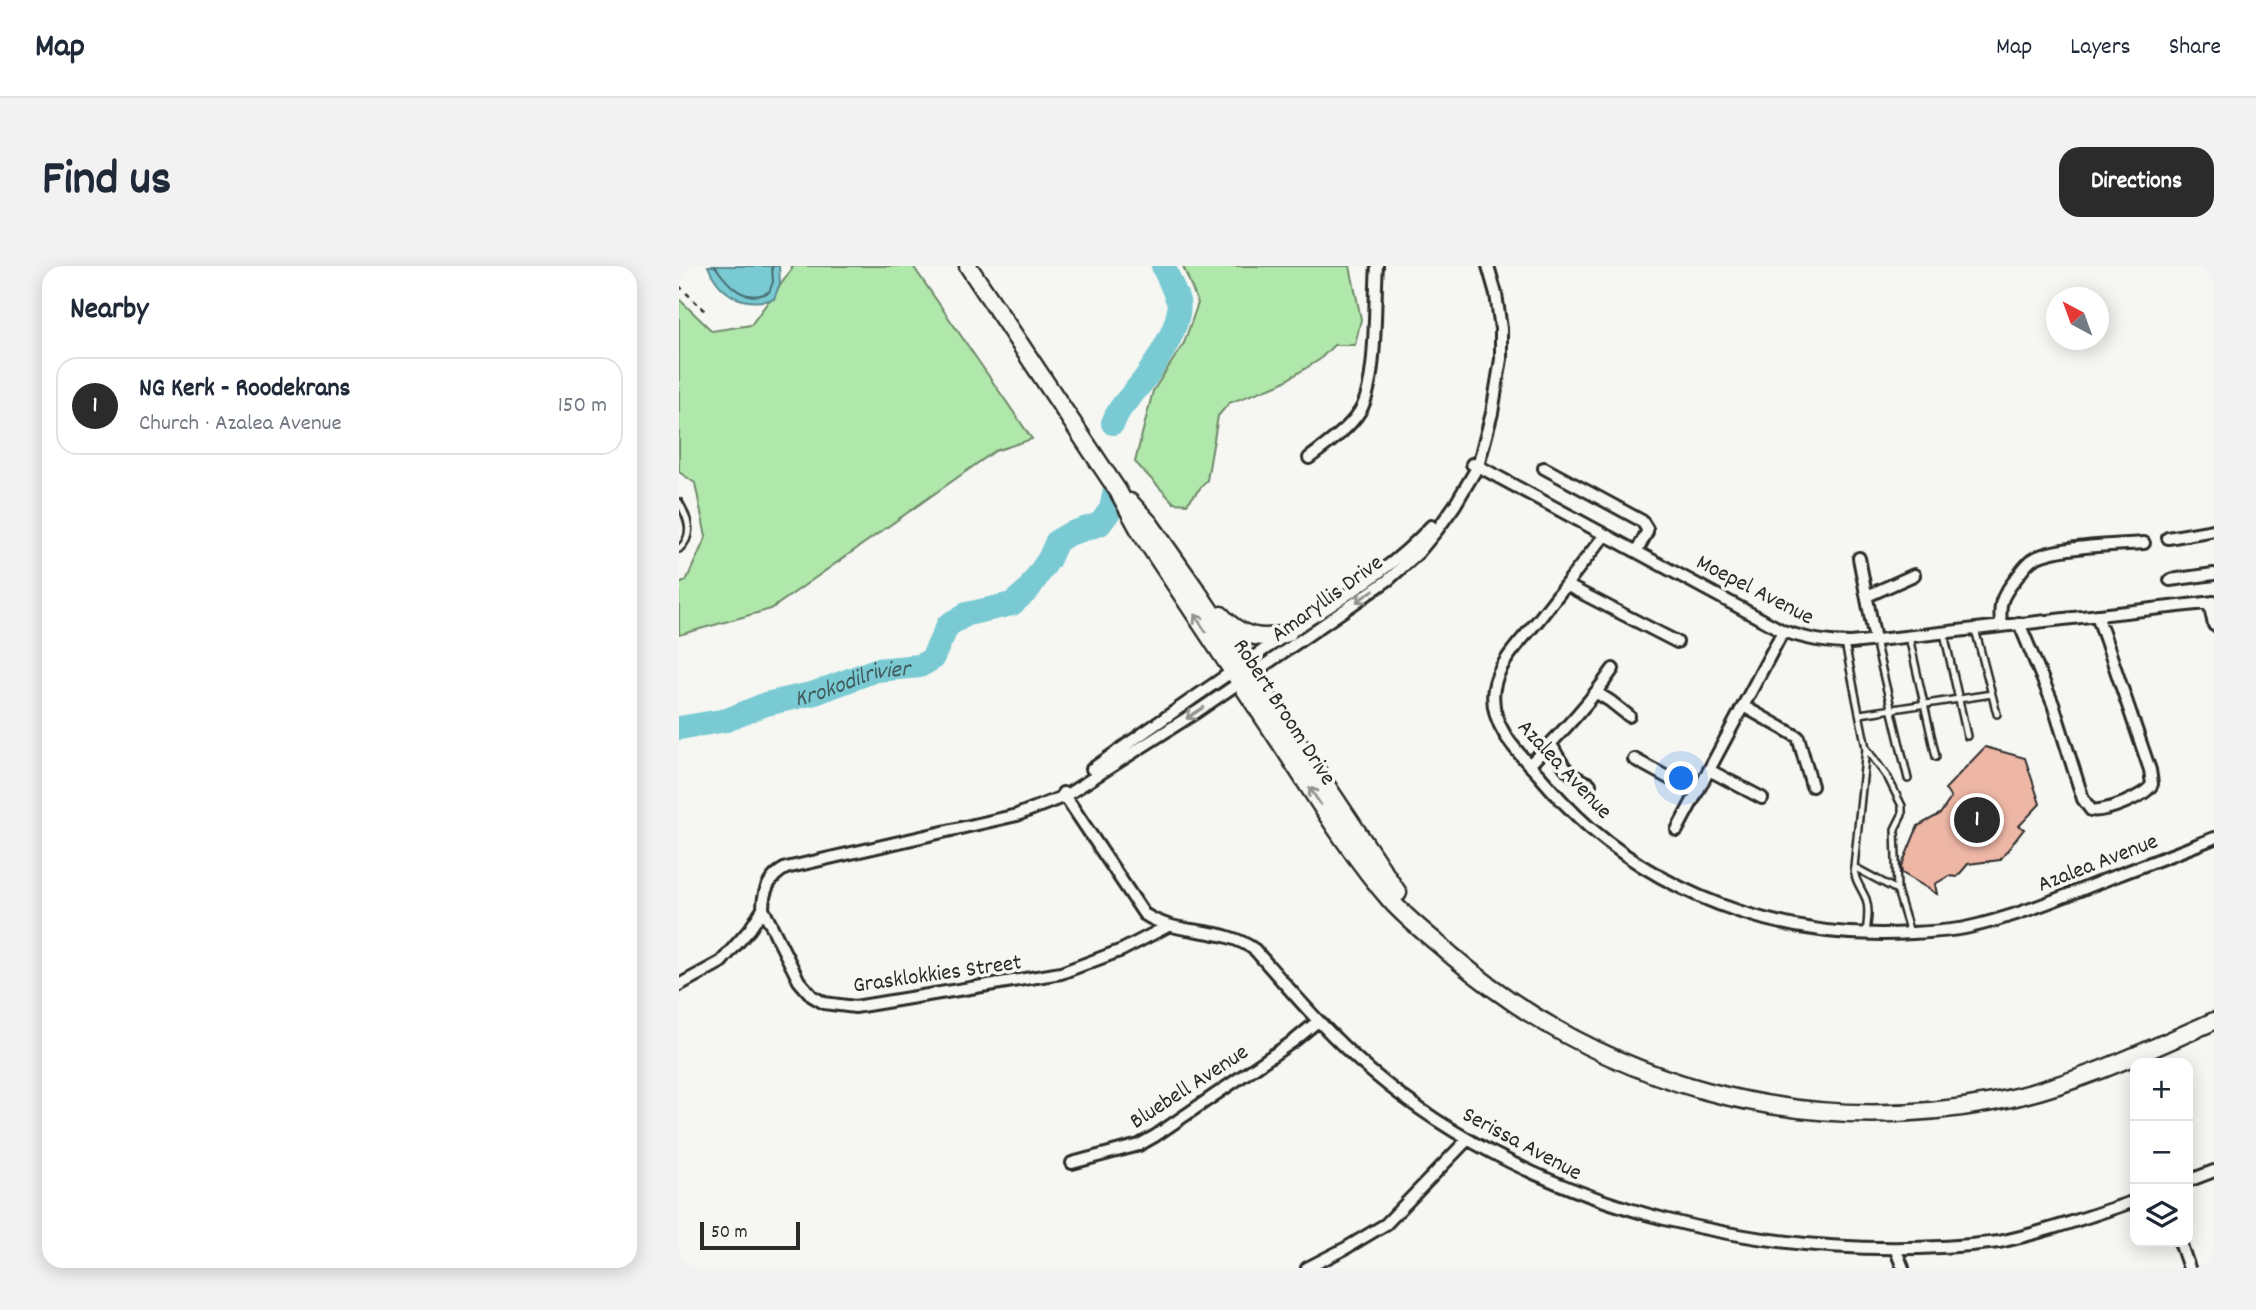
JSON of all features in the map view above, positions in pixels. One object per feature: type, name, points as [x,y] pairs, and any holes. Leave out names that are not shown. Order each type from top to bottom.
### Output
[{"type":"street","name":"Robert Broom Drive","points":[[968,266],[1118,491],[1141,533],[1386,878],[1436,942],[1517,1006],[1551,1027],[1628,1066],[1689,1087],[1763,1104],[1863,1114],[1933,1111],[2034,1092],[2105,1069],[2214,1021]]},
{"type":"street","points":[[1309,458],[1350,423],[1365,401],[1373,357],[1377,266]]},
{"type":"street","name":"Amaryllis Drive","points":[[763,909],[770,881],[775,873],[786,868],[1017,815],[1047,803],[1400,570],[1437,530],[1455,505],[1482,452],[1501,359],[1501,329],[1496,294],[1488,266]]},
{"type":"street","name":"Amaryllis Drive","points":[[1242,673],[1288,633],[1359,586],[1415,544],[1437,520],[1475,465]]},
{"type":"street","name":"Moepel Avenue","points":[[1475,465],[1783,631],[1809,640],[1845,643],[2211,603]]},
{"type":"street","points":[[1544,468],[1642,521],[1647,532],[1637,551]]},
{"type":"street","name":"Robert Broom Drive","points":[[1118,491],[1150,524],[1199,594],[1242,673]]},
{"type":"street","points":[[2168,538],[2214,530]]},
{"type":"street","name":"Azalea Avenue","points":[[1605,534],[1507,660],[1494,686],[1497,721],[1529,765],[1563,803],[1603,839],[1680,887],[1716,904],[1800,928],[1866,934],[1910,933],[1963,928],[2017,914],[2214,838]]},
{"type":"street","points":[[2001,625],[2001,601],[2033,559],[2060,551],[2144,543]]},
{"type":"street","points":[[1859,558],[1875,640]]},
{"type":"street","points":[[2170,580],[2214,574]]},
{"type":"street","points":[[1867,596],[1914,575]]},
{"type":"street","points":[[1566,585],[1677,642]]},
{"type":"street","points":[[1199,594],[1229,625],[1242,633],[1265,638],[1288,633]]},
{"type":"street","points":[[2211,603],[2214,625]]},
{"type":"street","points":[[2019,623],[2053,704],[2084,799],[2091,810],[2100,811],[2147,792],[2152,784],[2150,770],[2097,615]]},
{"type":"street","points":[[1677,830],[1783,631]]},
{"type":"street","points":[[1529,765],[1597,693],[1613,669]]},
{"type":"street","points":[[1597,693],[1629,716]]},
{"type":"street","points":[[1743,706],[1798,737],[1812,786]]},
{"type":"street","points":[[1551,744],[1566,771],[1590,784]]},
{"type":"street","points":[[1634,759],[1696,793]]},
{"type":"street","points":[[1709,769],[1762,798]]},
{"type":"street","name":"Serissa Avenue","points":[[1063,793],[1144,914],[1168,926],[1224,935],[1245,943],[1255,950],[1318,1021],[1371,1071],[1417,1107],[1467,1140],[1566,1192],[1669,1226],[1763,1247],[1878,1254],[1996,1242],[2052,1230],[2130,1203]]},
{"type":"street","points":[[679,985],[721,961],[750,929],[763,909]]},
{"type":"street","name":"Grasklokkies Street","points":[[763,909],[799,981],[812,996],[824,1003],[855,1007],[1061,973],[1122,950],[1168,926]]},
{"type":"street","name":"Bluebell Avenue","points":[[1072,1163],[1139,1145],[1155,1136],[1295,1040],[1318,1021]]},
{"type":"street","points":[[1307,1268],[1386,1223],[1467,1140]]},
{"type":"street","points":[[2193,1179],[2214,1171]]},
{"type":"street","points":[[2182,1247],[2189,1268]]},
{"type":"street","points":[[1897,1253],[1903,1268]]},
{"type":"lane","points":[[679,502],[689,524],[683,547],[679,550]]},
{"type":"lane","points":[[1974,628],[1997,714]]},
{"type":"lane","points":[[1943,632],[1967,736]]},
{"type":"lane","points":[[1909,636],[1936,757]]},
{"type":"lane","points":[[1875,640],[1908,779]]},
{"type":"lane","points":[[1845,643],[1865,748],[1854,877],[1868,908],[1866,934]]},
{"type":"lane","points":[[1860,714],[1992,694]]},
{"type":"lane","points":[[1865,748],[1888,778],[1902,806],[1902,815],[1895,829],[1897,890],[1910,933]]},
{"type":"lane","points":[[1854,867],[1897,890]]},
{"type":"path","points":[[679,286],[706,312]]},
{"type":"green space","points":[[791,266],[913,266],[1032,439],[995,451],[771,609],[679,635],[679,584],[686,581],[706,537],[695,483],[679,472],[679,299],[712,331],[751,325],[792,269]]},
{"type":"green space","points":[[1183,266],[1350,266],[1361,319],[1355,345],[1334,345],[1319,360],[1280,384],[1229,403],[1218,416],[1207,480],[1187,504],[1174,503],[1135,462],[1153,391],[1184,343],[1198,303]]},
{"type":"water","points":[[708,266],[779,266],[780,283],[774,299],[743,300],[726,292]]},
{"type":"building","points":[[1985,747],[2025,758],[2040,804],[2019,826],[2024,829],[2000,860],[1968,864],[1957,877],[1949,876],[1935,884],[1937,894],[1902,873],[1901,867],[1918,826],[1940,814],[1951,798],[1945,789]]},
{"type":"waterway","name":"Krokodilrivier","points":[[1113,423],[1119,410],[1156,362],[1176,323],[1178,301],[1163,266]]},
{"type":"waterway","name":"Krokodilrivier","points":[[679,728],[727,720],[766,704],[815,693],[876,670],[920,666],[932,659],[948,625],[967,614],[1012,604],[1028,590],[1049,559],[1057,541],[1100,524],[1111,509],[1114,494]]},
{"type":"place","name":"NG Kerk - Roodekrans","points":[[1977,820]]}]
